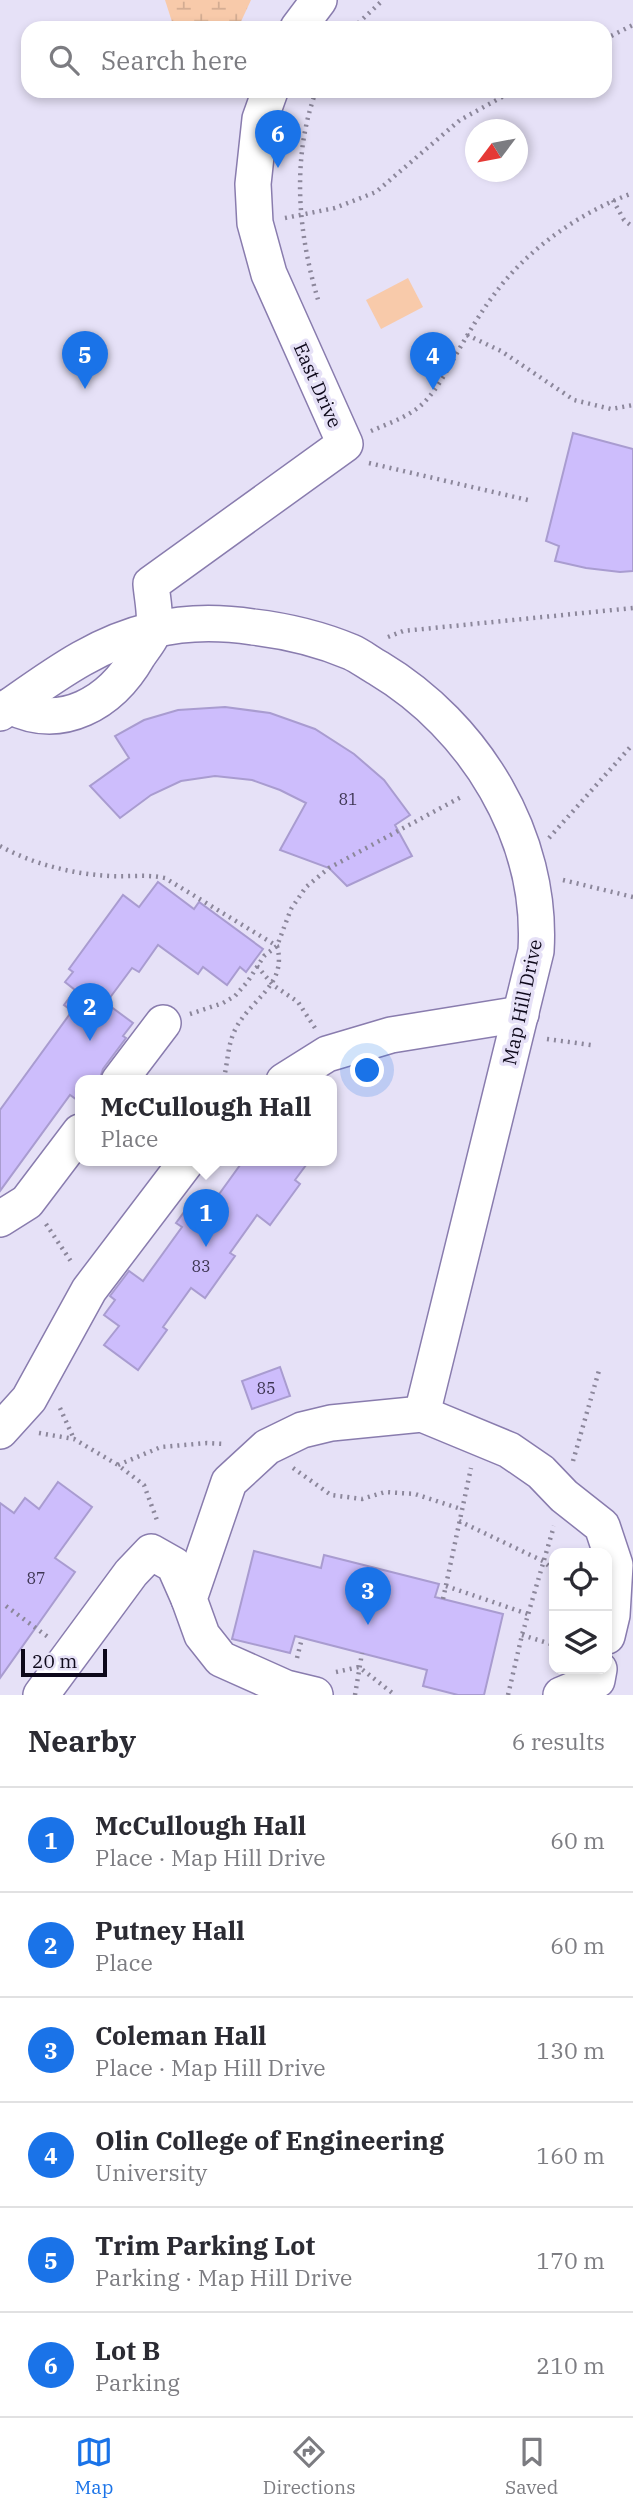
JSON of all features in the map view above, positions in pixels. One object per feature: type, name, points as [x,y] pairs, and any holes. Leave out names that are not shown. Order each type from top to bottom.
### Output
[{"type":"street","points":[[303,21],[319,0]]},
{"type":"street","name":"East Drive","points":[[155,629],[151,584],[363,437],[268,274],[256,223],[253,184],[260,119],[268,98]]},
{"type":"street","name":"Map Hill Drive","points":[[5,710],[80,657],[111,642],[155,629],[193,624],[237,624],[316,639],[353,653],[394,677],[432,706],[465,743],[492,781],[512,819],[526,859],[538,923],[536,951],[456,1285],[422,1414]]},
{"type":"street","points":[[5,710],[49,716],[82,709],[97,701],[123,680],[155,629]]},
{"type":"street","points":[[124,1075],[163,1023]]},
{"type":"street","points":[[294,1075],[327,1054],[391,1035],[518,1026]]},
{"type":"street","points":[[14,1210],[75,1138]]},
{"type":"street","points":[[0,1430],[29,1399],[89,1290],[183,1166]]},
{"type":"street","points":[[189,1599],[229,1482],[267,1447],[302,1430],[331,1423],[422,1414],[479,1436],[524,1460],[602,1526],[615,1565],[612,1615]]},
{"type":"street","points":[[41,1695],[131,1573],[151,1552],[174,1564],[202,1635],[220,1659],[286,1688],[315,1695]]},
{"type":"street","points":[[561,1695],[597,1680],[598,1674]]},
{"type":"path","points":[[360,21],[383,0]]},
{"type":"path","points":[[612,36],[633,25]]},
{"type":"path","points":[[314,98],[301,151],[300,216],[310,272],[321,308]]},
{"type":"path","points":[[256,223],[335,208],[376,192],[460,120],[500,98]]},
{"type":"path","points":[[363,437],[419,407],[442,379],[494,294],[519,266],[583,215],[633,193]]},
{"type":"path","points":[[613,200],[624,220],[633,227]]},
{"type":"path","points":[[467,335],[501,351],[574,400],[611,409],[633,405]]},
{"type":"path","points":[[369,418],[354,459],[532,501]]},
{"type":"path","points":[[386,638],[403,631],[633,608]]},
{"type":"path","points":[[549,838],[633,744]]},
{"type":"path","points":[[163,1023],[223,1003],[235,996],[264,956],[277,946],[291,909],[306,887],[329,869],[492,781]]},
{"type":"path","points":[[0,846],[35,862],[71,871],[165,878],[277,946],[280,957],[273,985],[245,1013],[234,1033],[224,1075]]},
{"type":"path","points":[[558,878],[569,883],[633,897]]},
{"type":"path","points":[[257,966],[273,985],[298,1002],[315,1027],[327,1054]]},
{"type":"path","points":[[518,1026],[537,1037],[591,1045]]},
{"type":"path","points":[[14,1210],[57,1237],[89,1290]]},
{"type":"path","points":[[35,1433],[74,1439],[118,1465],[144,1485],[158,1524]]},
{"type":"path","points":[[443,1599],[479,1436]]},
{"type":"path","points":[[459,1521],[549,1566]]},
{"type":"path","points":[[445,1586],[528,1614]]},
{"type":"path","points":[[6,1606],[71,1655]]},
{"type":"path","points":[[522,1634],[549,1643]]},
{"type":"path","points":[[355,1695],[362,1653]]},
{"type":"path","points":[[359,1667],[395,1695]]},
{"type":"green space","points":[[165,0],[251,0],[241,21],[172,21]]},
{"type":"green space","points":[[408,278],[423,307],[381,329],[366,300]]},
{"type":"building","points":[[573,433],[633,449],[633,571],[586,568],[555,561],[559,546],[546,541]]},
{"type":"building","points":[[225,707],[270,713],[315,729],[354,754],[384,780],[410,815],[395,825],[412,856],[347,886],[329,868],[280,850],[306,803],[280,790],[252,780],[215,776],[181,781],[151,795],[120,818],[90,786],[129,758],[115,736],[144,720],[178,710]]},
{"type":"building","points":[[158,882],[194,909],[199,902],[263,949],[246,972],[240,967],[227,985],[203,967],[198,974],[158,945],[139,972],[132,968],[106,1003],[133,1023],[123,1036],[126,1038],[101,1075],[75,1075],[75,1098],[70,1095],[0,1191],[0,1110],[72,1011],[64,1005],[75,990],[65,982],[73,972],[69,969],[123,895],[139,907]]},
{"type":"building","points":[[239,1166],[305,1166],[295,1180],[300,1184],[270,1225],[257,1215],[230,1253],[235,1256],[205,1298],[191,1288],[163,1327],[167,1330],[138,1370],[104,1345],[119,1326],[104,1315],[115,1300],[110,1296],[129,1271],[143,1281],[182,1227],[176,1223],[195,1197],[209,1208]]},
{"type":"building","points":[[280,1367],[290,1396],[252,1409],[242,1381]]},
{"type":"building","points":[[58,1482],[92,1507],[55,1558],[75,1572],[0,1678],[0,1503],[14,1513],[25,1498],[39,1509]]},
{"type":"building","points":[[254,1551],[321,1568],[324,1555],[439,1584],[435,1597],[503,1614],[484,1695],[458,1695],[423,1686],[427,1670],[295,1636],[290,1653],[232,1639]]},
{"type":"place","name":"Lot B","points":[[278,168]]},
{"type":"place","name":"Trim Parking Lot","points":[[85,389]]},
{"type":"place","name":"Olin College of Engineering","points":[[433,390]]},
{"type":"place","name":"Putney Hall","points":[[90,1041]]},
{"type":"place","name":"McCullough Hall","points":[[206,1247]]},
{"type":"place","name":"Coleman Hall","points":[[368,1625]]}]
